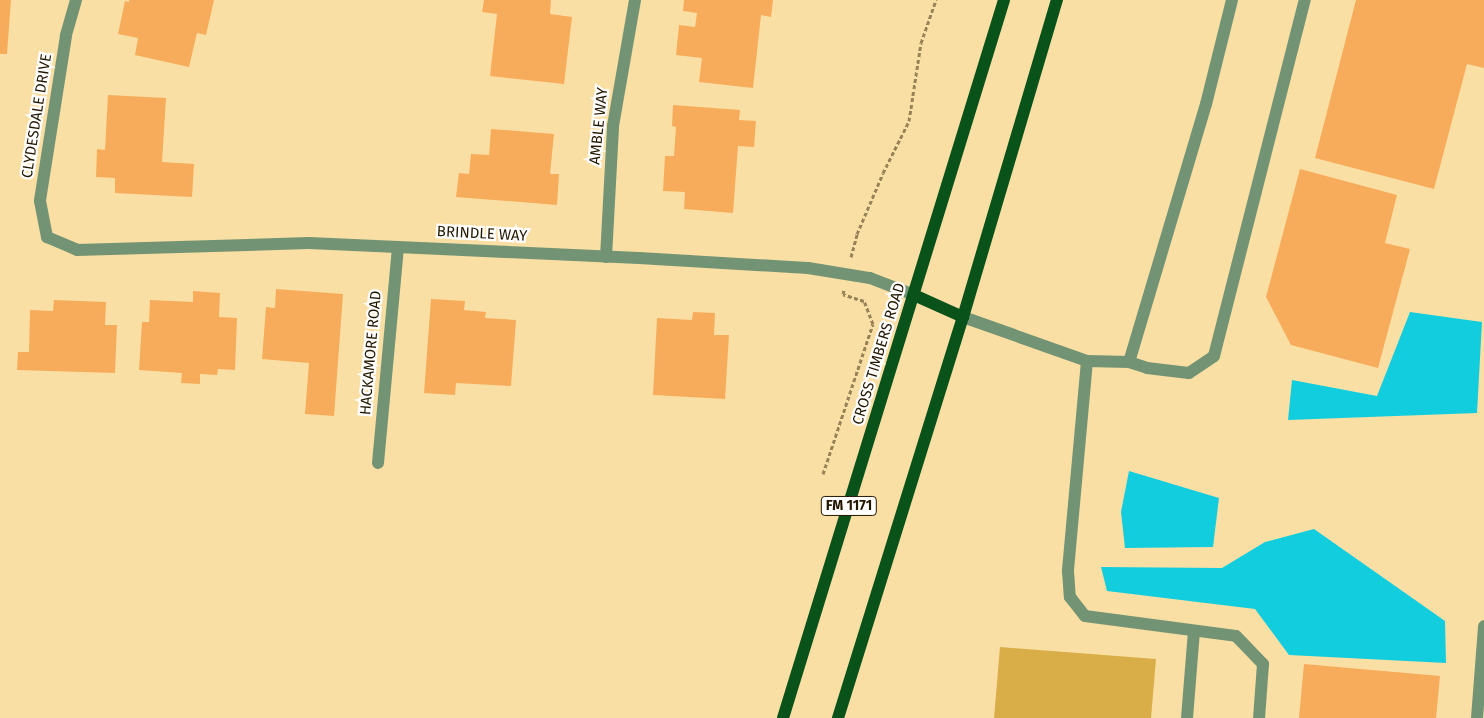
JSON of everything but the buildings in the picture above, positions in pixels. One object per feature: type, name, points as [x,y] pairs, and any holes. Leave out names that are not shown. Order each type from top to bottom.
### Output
[{"type":"main road","name":"CROSS TIMBERS ROAD","points":[[783,718],[1004,0]]},
{"type":"main road","name":"FM 1171","points":[[838,718],[963,317],[1057,0]]},
{"type":"main road","points":[[914,295],[963,317]]},
{"type":"street","name":"CLYDESDALE DRIVE","points":[[47,237],[40,201],[66,36],[76,0]]},
{"type":"street","name":"AMBLE WAY","points":[[606,257],[613,126],[635,0]]},
{"type":"street","points":[[1130,362],[1206,104],[1232,0]]},
{"type":"street","points":[[963,317],[1087,361],[1130,362],[1147,368],[1189,373],[1214,356],[1305,0]]},
{"type":"street","name":"BRINDLE WAY","points":[[47,237],[77,250],[309,243],[808,268],[870,278],[914,295]]},
{"type":"street","name":"HACKAMORE ROAD","points":[[378,463],[398,247]]},
{"type":"street","points":[[1087,361],[1068,572],[1070,597],[1085,616],[1236,636],[1263,664],[1259,718]]},
{"type":"street","points":[[1477,718],[1484,626]]},
{"type":"street","points":[[1187,718],[1194,631]]},
{"type":"path","points":[[823,474],[872,324],[864,301],[843,294],[846,274],[858,234],[883,173],[909,121],[921,43],[936,0]]},
{"type":"shaded area","points":[[1000,647],[1156,659],[1151,718],[994,718]]},
{"type":"water","points":[[1410,312],[1482,322],[1477,413],[1288,420],[1292,380],[1377,396]]},
{"type":"water","points":[[1129,471],[1219,498],[1213,547],[1125,548],[1121,512]]},
{"type":"water","points":[[1314,529],[1445,621],[1446,663],[1289,655],[1255,609],[1107,591],[1101,567],[1222,568],[1265,542]]}]
